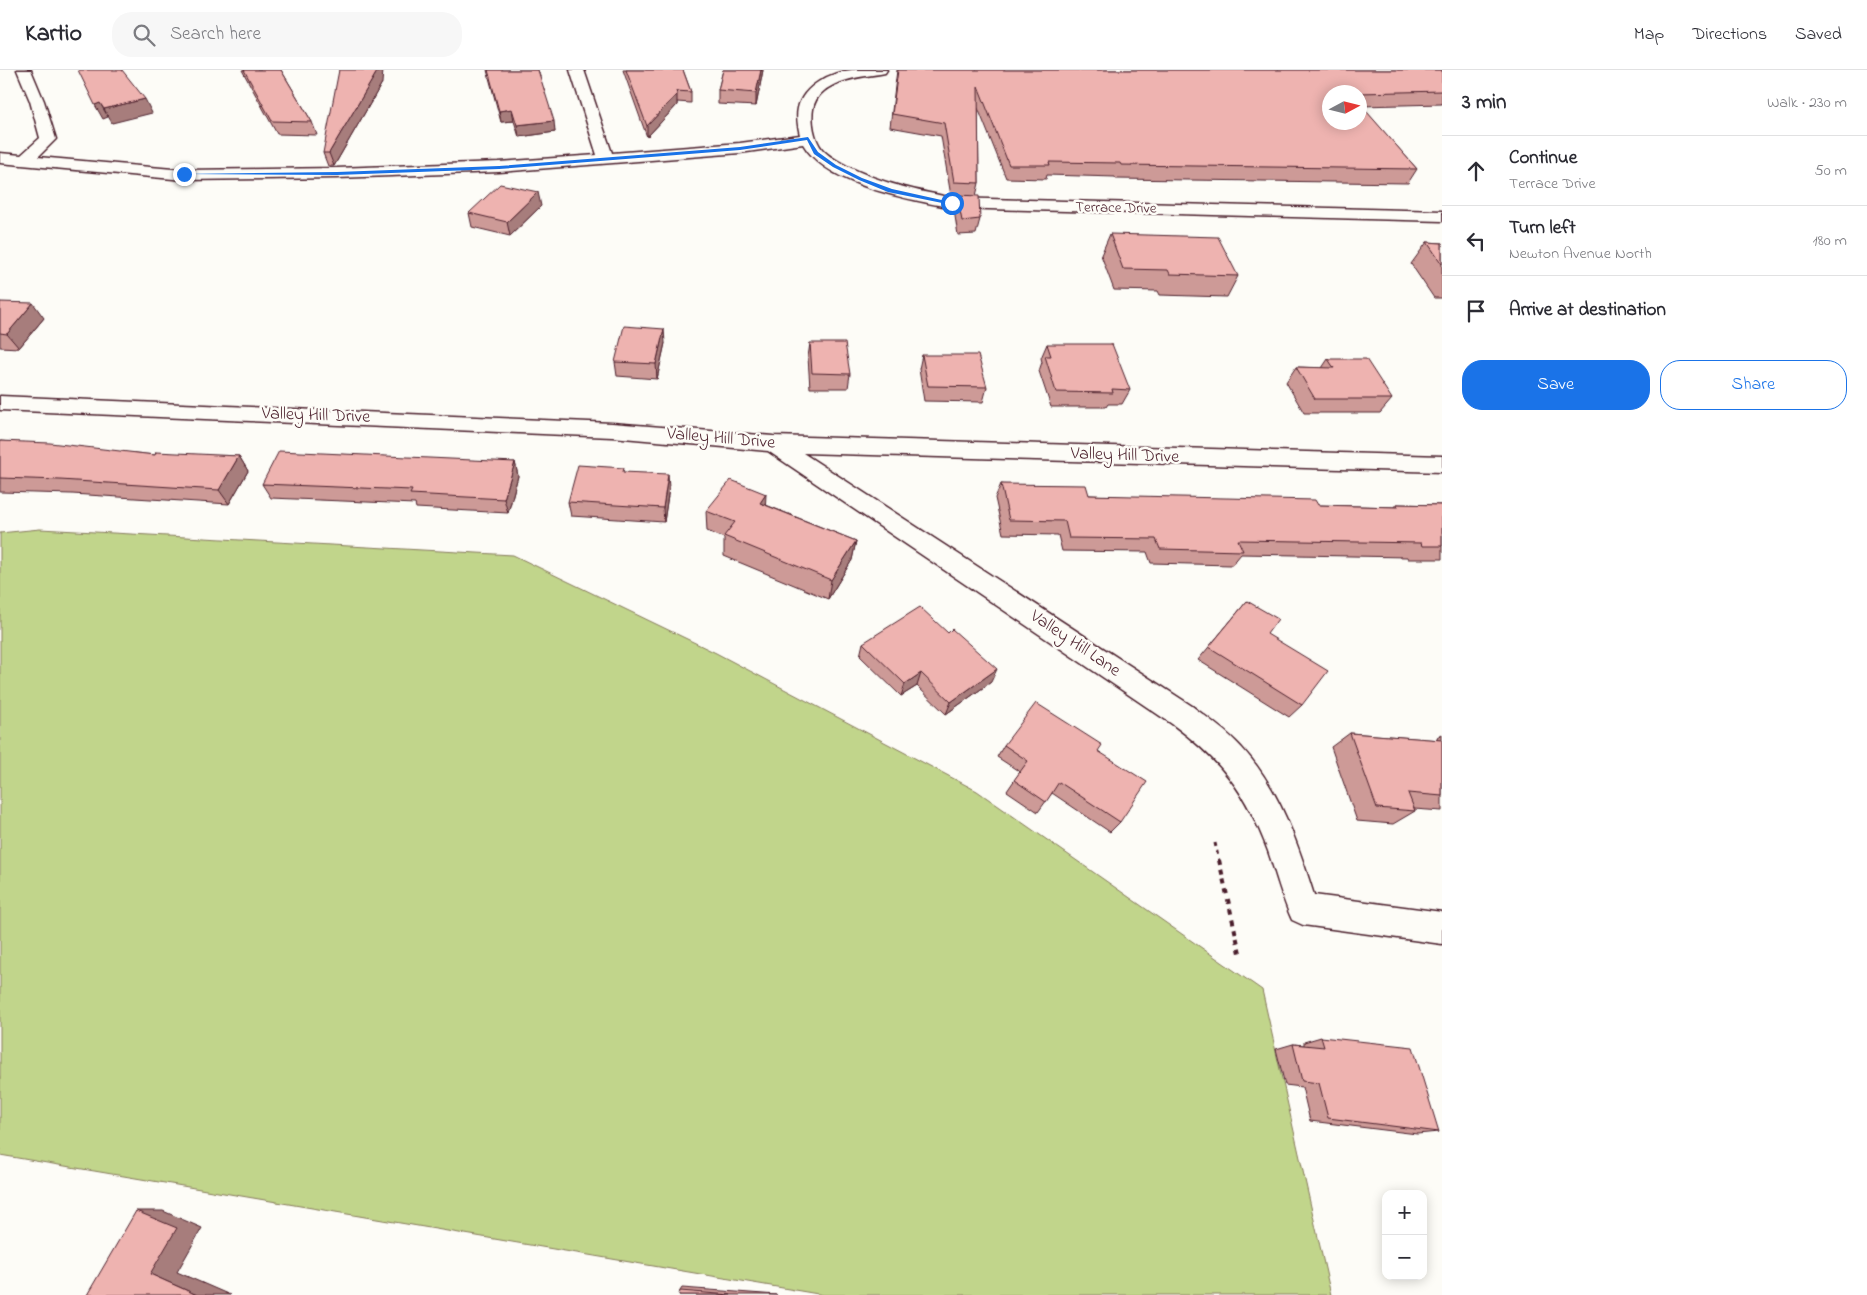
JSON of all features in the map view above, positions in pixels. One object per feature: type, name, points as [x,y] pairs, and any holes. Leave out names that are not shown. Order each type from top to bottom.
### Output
[{"type":"street","points":[[24,70],[37,101],[48,139],[25,160]]},
{"type":"street","points":[[577,70],[606,159]]},
{"type":"street","points":[[0,158],[193,174],[337,174],[499,167],[740,148],[808,139],[805,121],[808,101],[817,91],[834,79],[852,73],[880,70]]},
{"type":"street","name":"Terrace Drive","points":[[808,139],[816,153],[835,166],[861,179],[890,190],[952,203],[1442,216]]},
{"type":"street","name":"Valley Hill Drive","points":[[0,403],[612,430],[773,444],[1442,464]]},
{"type":"street","name":"Valley Hill Lane","points":[[773,444],[1166,704],[1211,737],[1237,763],[1257,792],[1288,863],[1303,910],[1442,928]]},
{"type":"path","points":[[1215,844],[1240,954]]},
{"type":"green space","points":[[40,529],[513,555],[716,653],[977,791],[1262,990],[1331,1295],[824,1295],[0,1155],[0,533]]},
{"type":"building","points":[[78,70],[122,70],[145,99],[104,109],[100,103],[95,105]]},
{"type":"building","points":[[244,70],[281,70],[312,122],[272,121]]},
{"type":"building","points":[[339,70],[378,70],[329,153],[323,153]]},
{"type":"building","points":[[488,70],[538,70],[554,121],[517,125],[512,109],[499,111]]},
{"type":"building","points":[[626,70],[683,70],[691,92],[676,91],[677,94],[647,126]]},
{"type":"building","points":[[723,70],[761,70],[756,93],[718,90]]},
{"type":"building","points":[[898,70],[1442,70],[1442,91],[1367,93],[1367,85],[1322,85],[1322,130],[1367,130],[1367,112],[1417,169],[1121,165],[1120,163],[1049,162],[1050,165],[1009,165],[978,86],[979,183],[954,182],[944,123],[892,114]]},
{"type":"building","points":[[500,184],[538,192],[507,222],[469,213]]},
{"type":"building","points":[[957,195],[979,196],[980,219],[962,221]]},
{"type":"building","points":[[1110,234],[1218,237],[1238,276],[1170,274],[1168,270],[1123,269]]},
{"type":"building","points":[[1427,242],[1442,243],[1442,264]]},
{"type":"building","points":[[0,302],[33,303],[7,334],[0,333]]},
{"type":"building","points":[[624,326],[664,329],[656,364],[615,362]]},
{"type":"building","points":[[810,343],[845,343],[850,374],[812,373]]},
{"type":"building","points":[[1047,344],[1112,344],[1130,390],[1112,389],[1113,393],[1056,392],[1045,356],[1051,356]]},
{"type":"building","points":[[922,355],[978,355],[987,387],[928,386]]},
{"type":"building","points":[[1328,359],[1366,359],[1392,399],[1315,399],[1296,367],[1334,368]]},
{"type":"building","points":[[0,441],[50,443],[155,455],[156,452],[239,456],[219,490],[0,478]]},
{"type":"building","points":[[279,451],[515,462],[504,499],[410,494],[412,490],[262,484]]},
{"type":"building","points":[[578,465],[624,468],[623,472],[668,474],[663,508],[568,502]]},
{"type":"building","points":[[731,480],[766,494],[760,503],[856,541],[831,580],[724,536],[735,522],[706,511]]},
{"type":"building","points":[[1001,484],[1086,485],[1089,495],[1315,500],[1318,505],[1398,507],[1397,504],[1442,505],[1442,546],[1422,546],[1421,543],[1238,540],[1243,551],[1160,549],[1156,539],[1069,538],[1065,521],[1009,520]]},
{"type":"building","points":[[1247,601],[1278,619],[1267,634],[1328,671],[1302,705],[1209,647]]},
{"type":"building","points":[[920,607],[948,633],[952,629],[997,669],[951,702],[921,673],[905,684],[863,643]]},
{"type":"building","points":[[1036,703],[1102,745],[1098,751],[1147,782],[1120,822],[1059,782],[1046,802],[1014,780],[1028,761],[1004,745]]},
{"type":"building","points":[[1350,733],[1442,740],[1442,796],[1408,793],[1415,811],[1377,808]]},
{"type":"building","points":[[1321,1037],[1413,1047],[1439,1132],[1328,1118],[1319,1083],[1302,1081],[1293,1044],[1324,1047]]},
{"type":"building","points":[[136,1211],[177,1228],[150,1274],[197,1295],[87,1295]]},
{"type":"building","points":[[680,1291],[731,1295],[679,1295]]},
{"type":"route","points":[[184,174],[337,174],[499,167],[740,148],[808,139],[816,153],[835,166],[861,179],[890,190],[952,203]]}]
